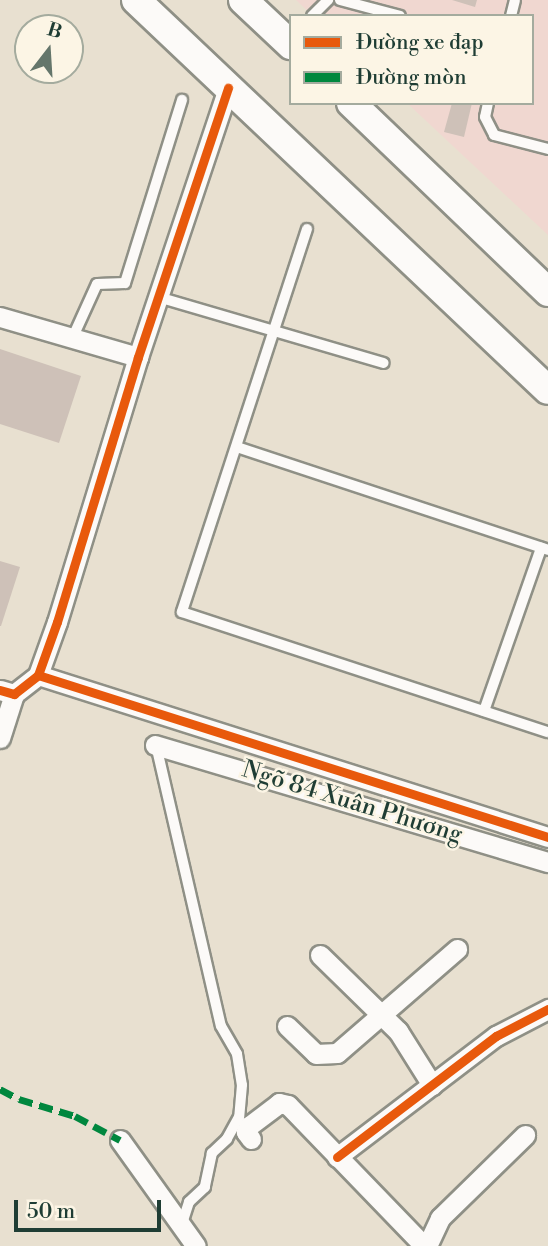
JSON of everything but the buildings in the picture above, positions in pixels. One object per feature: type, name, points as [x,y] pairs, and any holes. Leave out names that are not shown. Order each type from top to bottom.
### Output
[{"type":"main road","points":[[136,0],[548,390]]},
{"type":"main road","points":[[243,0],[289,40]]},
{"type":"main road","points":[[353,105],[548,292]]},
{"type":"street","points":[[0,738],[7,692],[38,675],[57,622],[138,357],[228,88]]},
{"type":"street","points":[[0,317],[138,357]]},
{"type":"street","points":[[38,675],[548,837]]},
{"type":"street","name":"Ngõ 84 Xuân Phương","points":[[155,745],[548,862]]},
{"type":"street","points":[[336,798],[343,772]]},
{"type":"street","points":[[287,1026],[316,1054],[337,1054],[457,949]]},
{"type":"street","points":[[320,955],[398,1031],[432,1085]]},
{"type":"street","points":[[337,1157],[496,1036],[548,1009]]},
{"type":"street","points":[[251,1139],[246,1132],[249,1126],[282,1103],[290,1107],[425,1246],[440,1218],[525,1135]]},
{"type":"street","points":[[120,1140],[196,1246]]},
{"type":"lane","points":[[314,14],[328,0]]},
{"type":"lane","points":[[340,0],[392,14]]},
{"type":"lane","points":[[72,340],[97,284],[125,282],[181,100]]},
{"type":"lane","points":[[488,105],[485,117],[494,135],[548,149]]},
{"type":"lane","points":[[307,229],[276,331],[182,612],[548,732]]},
{"type":"lane","points":[[158,297],[384,363]]},
{"type":"lane","points":[[237,447],[545,549],[484,711]]},
{"type":"lane","points":[[155,745],[221,1026],[237,1054],[242,1085],[239,1117],[227,1139],[212,1153],[205,1187],[189,1202],[181,1226]]},
{"type":"shaded area","points":[[296,0],[548,0],[548,235],[409,105],[534,105],[534,14],[311,14]]},
{"type":"marked path","points":[[0,1089],[19,1099],[75,1116],[120,1140]]},
{"type":"cycle path","points":[[0,690],[14,694],[38,675],[57,622],[138,357],[228,88]]},
{"type":"cycle path","points":[[38,675],[548,837]]},
{"type":"cycle path","points":[[337,1157],[496,1036],[548,1009]]}]
